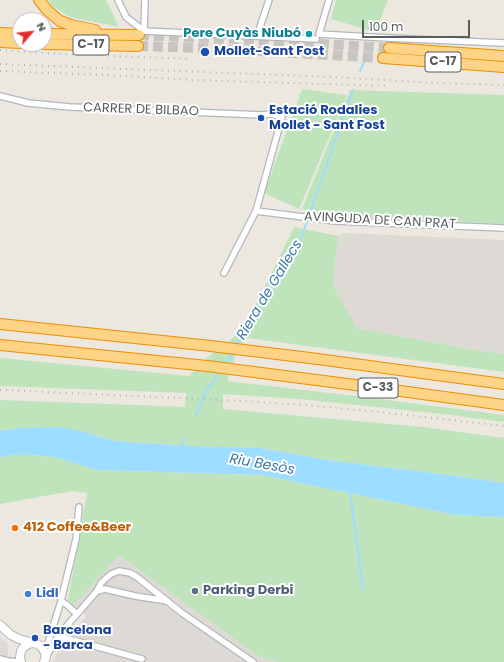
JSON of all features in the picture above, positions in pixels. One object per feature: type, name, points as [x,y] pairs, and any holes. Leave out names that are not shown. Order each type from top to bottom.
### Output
[{"type":"highway","points":[[40,0],[53,16],[65,23],[117,34]]},
{"type":"highway","points":[[0,33],[12,34]]},
{"type":"highway","name":"C-17","points":[[52,34],[141,33]]},
{"type":"highway","name":"C-17","points":[[388,43],[492,56],[504,56]]},
{"type":"highway","name":"C-17","points":[[52,44],[138,46]]},
{"type":"highway","name":"C-17","points":[[383,58],[504,67]]},
{"type":"highway","name":"C-33","points":[[0,324],[255,351],[504,384]]},
{"type":"highway","name":"C-33","points":[[0,345],[207,366],[504,405]]},
{"type":"street","points":[[118,0],[126,17],[141,33],[317,36],[388,43],[504,43]]},
{"type":"street","points":[[141,33],[145,0]]},
{"type":"street","points":[[258,36],[269,0]]},
{"type":"street","points":[[317,36],[329,0]]},
{"type":"street","name":"CARRER DE BILBAO","points":[[0,96],[28,103],[70,107],[262,115],[272,114],[282,117],[256,211]]},
{"type":"street","points":[[224,273],[256,211]]},
{"type":"street","name":"AVINGUDA DE CAN PRAT","points":[[256,211],[335,221],[504,228]]},
{"type":"street","points":[[45,660],[45,645],[61,601],[76,539],[79,508]]},
{"type":"street","points":[[45,660],[58,636],[97,591],[101,583],[108,576],[119,571],[130,573],[167,602],[253,662]]},
{"type":"street","points":[[135,596],[145,593],[147,586]]},
{"type":"street","points":[[97,591],[106,589],[167,602]]},
{"type":"street","points":[[61,601],[77,614]]},
{"type":"street","points":[[0,626],[11,635],[37,644],[45,645],[58,636]]},
{"type":"street","points":[[11,635],[21,651]]},
{"type":"street","points":[[58,636],[142,659]]},
{"type":"street","points":[[0,659],[20,662],[21,651],[23,648],[28,644],[33,643]]},
{"type":"shaded area","points":[[345,233],[504,240],[504,354],[357,328],[333,285],[338,236]]},
{"type":"shaded area","points":[[119,555],[259,657],[278,662],[52,662],[63,644],[86,616],[74,605]]},
{"type":"shaded area","points":[[0,637],[8,644],[8,656],[19,662],[0,662]]},
{"type":"green space","points":[[48,0],[106,0],[119,27],[70,17],[52,6]]},
{"type":"green space","points":[[336,0],[388,0],[375,32],[331,19]]},
{"type":"green space","points":[[302,89],[347,95],[299,209],[264,193]]},
{"type":"green space","points":[[350,90],[504,95],[504,224],[328,215],[302,209]]},
{"type":"green space","points":[[294,227],[338,236],[333,285],[357,328],[504,354],[504,372],[248,338],[235,357],[227,381],[504,415],[504,422],[298,399],[223,394],[223,409],[423,427],[504,438],[504,483],[327,460],[260,448],[188,446],[115,441],[84,432],[10,429],[0,431],[0,400],[185,407],[186,393],[0,386],[0,358],[189,376],[208,357],[234,337],[254,309]]},
{"type":"green space","points":[[15,455],[54,457],[97,470],[262,475],[456,515],[504,517],[504,662],[278,662],[259,657],[119,555],[74,605],[68,600],[87,493],[72,491],[0,504],[0,457]]},
{"type":"water","name":"Riu Besòs","points":[[60,427],[115,441],[188,446],[260,448],[327,460],[504,483],[504,517],[456,515],[262,475],[97,470],[54,457],[15,455],[0,457],[0,431],[18,428]]},
{"type":"waterway","name":"Riera de Gallecs","points":[[360,71],[373,43]]},
{"type":"waterway","name":"Riera de Gallecs","points":[[236,346],[300,241],[353,90]]},
{"type":"waterway","name":"Riera de Gallecs","points":[[225,365],[233,351]]},
{"type":"waterway","name":"Riera de Gallecs","points":[[196,415],[207,389],[220,372]]},
{"type":"waterway","name":"Riera de Gallecs","points":[[180,447],[186,438]]},
{"type":"waterway","points":[[350,491],[363,589]]},
{"type":"tunnel","points":[[139,35],[389,48]]},
{"type":"tunnel","points":[[138,46],[383,58]]},
{"type":"railway","points":[[0,50],[191,59]]},
{"type":"railway","points":[[0,64],[504,85]]},
{"type":"railway","points":[[0,71],[193,80],[386,86]]},
{"type":"railway","points":[[0,390],[306,405],[504,426]]},
{"type":"place","name":"Pere Cuyàs Niubó","points":[[309,34]]},
{"type":"place","name":"Mollet-Sant Fost","points":[[205,52]]},
{"type":"place","name":"Estació Rodalies Mollet - Sant Fost","points":[[261,118]]},
{"type":"place","name":"412 Coffee&Beer","points":[[15,528]]},
{"type":"place","name":"Parking Derbi","points":[[195,591]]},
{"type":"place","name":"Lidl","points":[[28,594]]},
{"type":"place","name":"Barcelona - Barca","points":[[35,638]]}]
